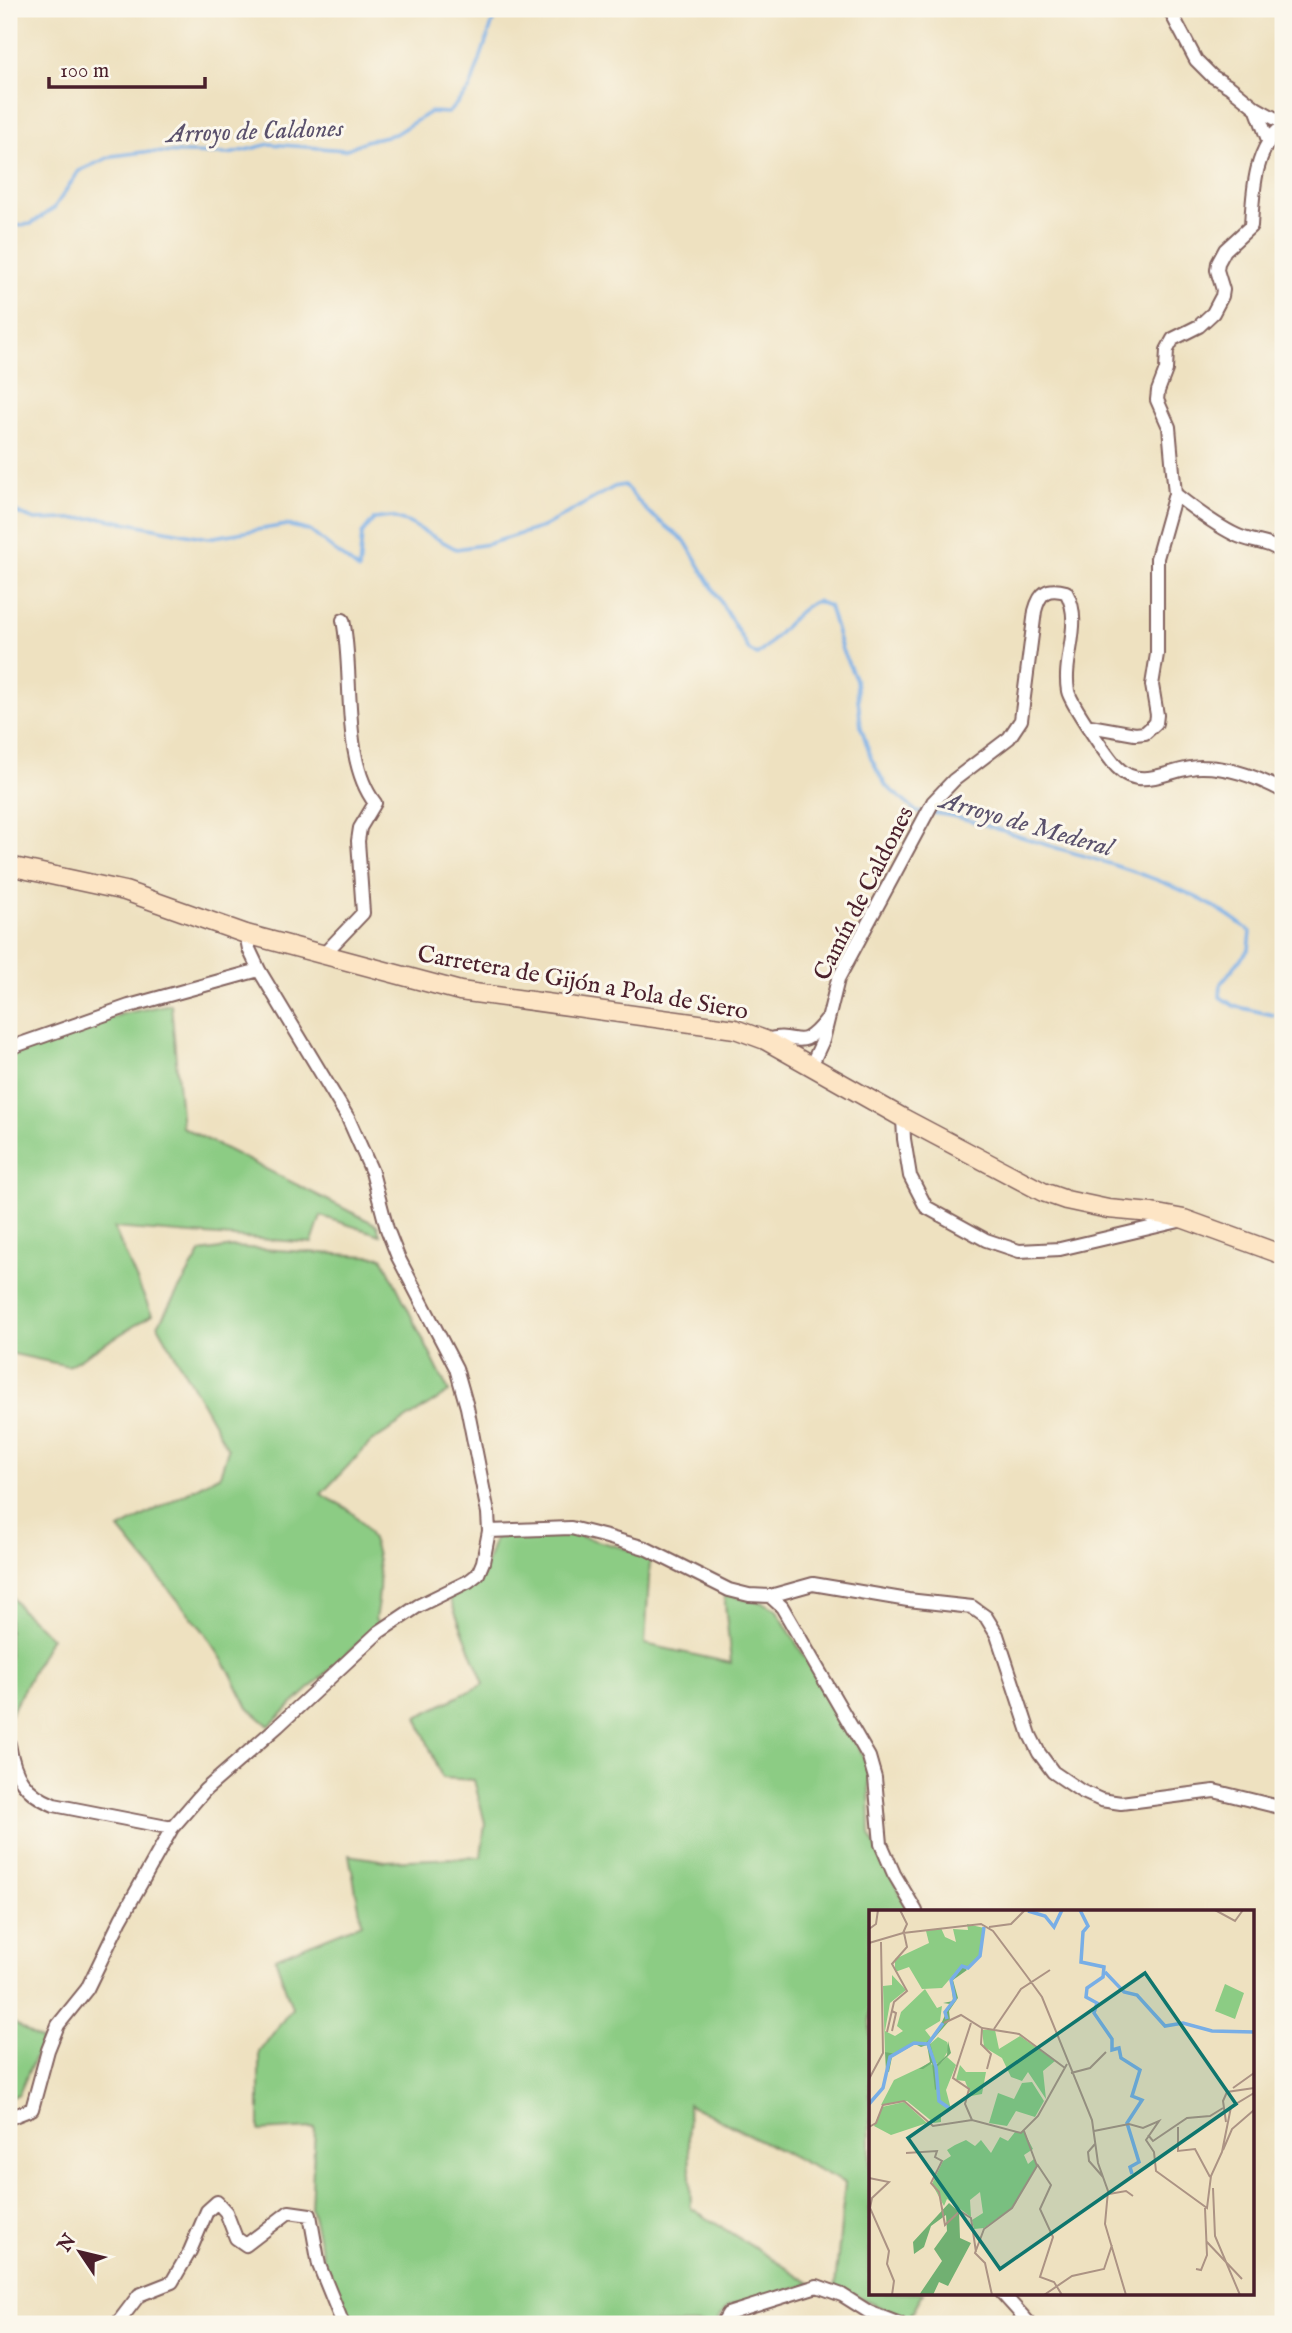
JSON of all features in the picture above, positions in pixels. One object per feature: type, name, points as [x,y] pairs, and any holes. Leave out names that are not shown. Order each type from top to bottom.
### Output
[{"type":"street","points":[[1090,726],[1135,734],[1145,733],[1156,723],[1152,685],[1157,654],[1157,558],[1175,494],[1169,427],[1157,400],[1166,370],[1167,350],[1173,339],[1199,326],[1213,313],[1222,296],[1218,263],[1225,250],[1251,226],[1256,177],[1268,140],[1283,125],[1212,76],[1196,61],[1169,9]]},
{"type":"street","points":[[1256,108],[1268,140]]},
{"type":"street","points":[[1175,494],[1236,535],[1268,543],[1283,553]]},
{"type":"street","name":"Camín de Caldones","points":[[806,1063],[823,1040],[838,979],[933,802],[948,785],[1016,730],[1021,720],[1035,611],[1038,599],[1045,592],[1054,589],[1066,592],[1071,601],[1074,617],[1067,678],[1069,693],[1076,709],[1116,767],[1129,776],[1141,779],[1156,778],[1184,768],[1227,769],[1264,781],[1283,791]]},
{"type":"street","points":[[324,954],[363,913],[358,841],[360,828],[375,803],[369,795],[357,763],[343,620]]},
{"type":"street","name":"Carretera de Gijón a Pola de Siero","points":[[9,866],[125,891],[246,934],[460,990],[735,1029],[765,1040],[903,1118],[1043,1192],[1066,1200],[1184,1219],[1283,1255]]},
{"type":"street","points":[[9,2118],[32,2109],[48,2050],[58,2025],[87,1989],[121,1919],[172,1828],[205,1790],[379,1632],[418,1606],[469,1581],[478,1574],[483,1562],[489,1531],[488,1513],[470,1420],[456,1368],[398,1257],[387,1229],[372,1172],[348,1118],[259,970],[249,949],[246,934]]},
{"type":"street","points":[[9,1048],[129,1006],[259,970]]},
{"type":"street","name":"Camín de Caldones","points":[[806,1040],[815,1034],[828,1017]]},
{"type":"street","points":[[765,1040],[806,1040],[806,1063]]},
{"type":"street","points":[[903,1118],[910,1176],[926,1207],[986,1240],[1019,1251],[1060,1249],[1184,1219]]},
{"type":"street","points":[[489,1531],[571,1528],[645,1548],[729,1590],[770,1597],[813,1584],[908,1600],[972,1607],[986,1617],[998,1635],[1030,1735],[1039,1754],[1054,1772],[1081,1791],[1101,1800],[1121,1803],[1214,1791],[1283,1808]]},
{"type":"street","points":[[770,1597],[782,1607],[869,1757],[875,1778],[881,1844],[894,1874],[915,1910]]},
{"type":"street","points":[[9,1744],[15,1769],[37,1798],[54,1805],[172,1828]]},
{"type":"street","points":[[119,2324],[139,2295],[172,2282],[190,2251],[207,2211],[217,2202],[226,2212],[236,2238],[246,2245],[289,2212],[310,2215],[319,2265],[343,2324]]},
{"type":"street","points":[[722,2324],[728,2314],[817,2286],[842,2295],[869,2312],[900,2324]]},
{"type":"street","points":[[1003,2294],[1030,2324]]},
{"type":"green space","points":[[171,1004],[182,1127],[377,1225],[380,1235],[321,1216],[312,1243],[114,1228],[152,1315],[68,1366],[9,1353],[9,1057],[122,1014]]},
{"type":"green space","points":[[233,1247],[382,1257],[449,1392],[371,1442],[321,1494],[350,1511],[361,1522],[375,1547],[379,1589],[375,1619],[379,1624],[269,1726],[248,1708],[230,1672],[206,1634],[119,1529],[220,1475],[228,1449],[158,1325],[201,1252]]},
{"type":"green space","points":[[572,1534],[649,1555],[645,1644],[731,1663],[724,1594],[764,1603],[776,1609],[864,1757],[869,1776],[870,1835],[908,1910],[869,1910],[869,2294],[922,2294],[908,2320],[835,2287],[845,2183],[688,2104],[691,2208],[812,2284],[728,2306],[715,2324],[349,2324],[328,2279],[311,2208],[315,2128],[259,2131],[259,2052],[292,2008],[275,1958],[362,1923],[349,1855],[386,1861],[481,1857],[485,1823],[474,1780],[442,1778],[417,1717],[484,1684],[449,1597],[482,1577],[495,1537]]},
{"type":"green space","points":[[9,1592],[21,1610],[51,1637],[9,1717]]},
{"type":"green space","points":[[9,2020],[42,2041],[19,2094],[9,2098]]},
{"type":"waterway","name":"Arroyo de Caldones","points":[[9,227],[31,224],[54,208],[79,171],[112,156],[144,152],[229,154],[270,144],[345,150],[365,141],[395,134],[430,112],[448,113],[470,89],[497,9]]},
{"type":"waterway","name":"Arroyo de Mederal","points":[[9,467],[13,471],[13,506],[17,513],[35,520],[102,518],[208,538],[287,525],[310,531],[359,570],[362,534],[374,519],[391,517],[409,523],[456,549],[488,544],[543,527],[614,487],[624,485],[648,512],[685,541],[749,650],[757,655],[807,606],[816,601],[829,606],[842,650],[856,680],[861,727],[871,758],[886,786],[917,812],[922,813]]},
{"type":"waterway","name":"Arroyo de Mederal","points":[[929,813],[969,820],[1119,867],[1175,887],[1202,900],[1251,932],[1249,949],[1221,983],[1220,997],[1234,1006],[1273,1015]]}]
